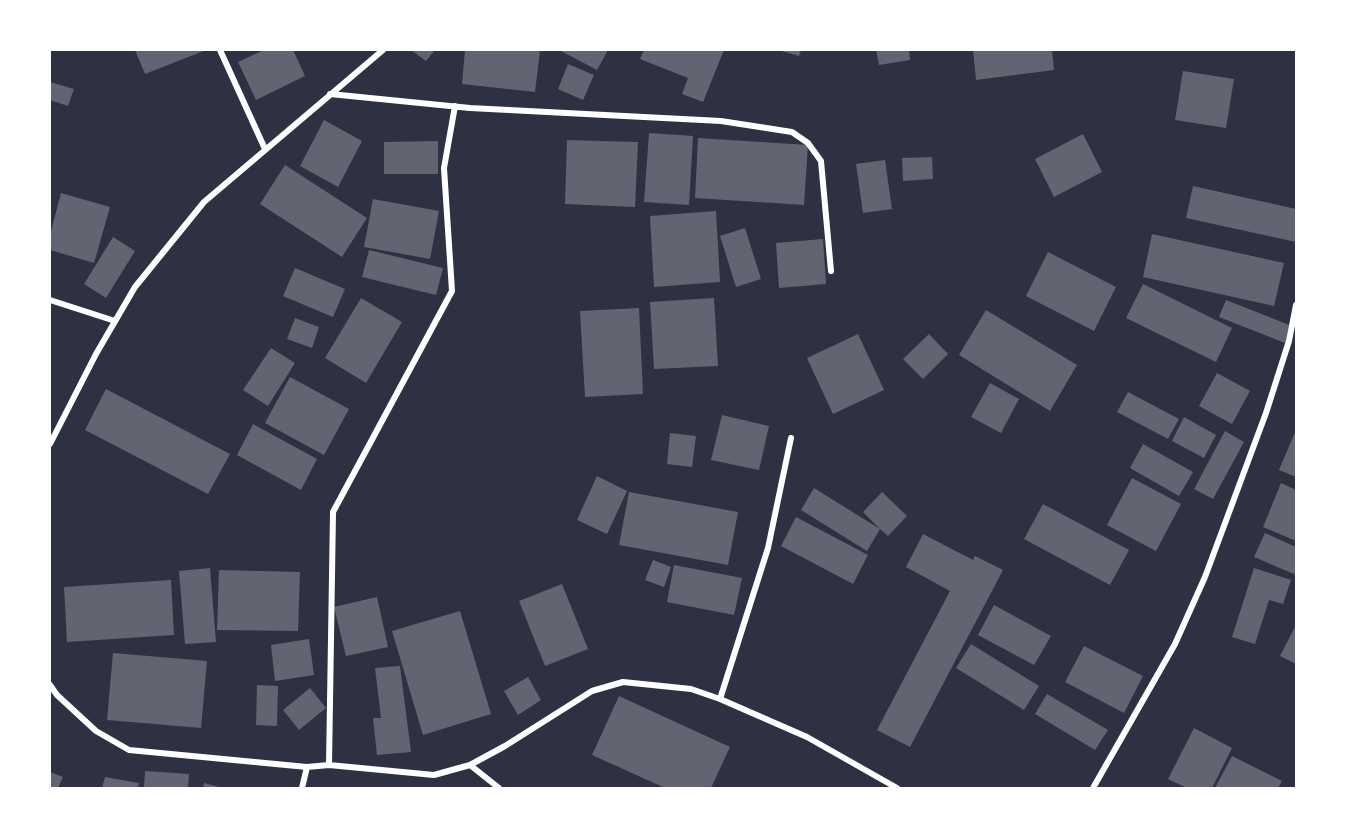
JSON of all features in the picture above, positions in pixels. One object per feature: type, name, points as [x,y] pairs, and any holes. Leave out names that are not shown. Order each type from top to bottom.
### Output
[{"type":"street","points":[[220,50],[265,149]]},
{"type":"street","points":[[50,444],[135,287],[204,202],[383,50]]},
{"type":"street","points":[[330,94],[455,106],[721,121],[792,132],[808,143],[821,161],[831,272]]},
{"type":"street","points":[[329,765],[333,512],[452,291],[444,168],[455,106]]},
{"type":"street","points":[[50,300],[115,321]]},
{"type":"street","points":[[1093,789],[1175,644],[1205,577],[1266,413],[1289,341],[1296,305]]},
{"type":"street","points":[[720,699],[768,548],[791,438]]},
{"type":"street","points":[[50,684],[57,695],[96,732],[129,750],[307,767],[329,765],[434,775],[470,765],[505,746],[592,691],[623,682],[691,689],[720,699],[807,737],[897,789]]},
{"type":"street","points":[[470,765],[499,789]]},
{"type":"street","points":[[302,789],[307,767]]},
{"type":"building","points":[[135,50],[206,50],[145,74]]},
{"type":"building","points":[[264,50],[293,50],[305,76],[256,100],[238,62]]},
{"type":"building","points":[[411,50],[435,50],[426,61]]},
{"type":"building","points":[[465,50],[540,50],[535,92],[462,84]]},
{"type":"building","points":[[559,50],[608,50],[597,70]]},
{"type":"building","points":[[644,50],[724,50],[703,102],[682,94],[688,78],[640,59]]},
{"type":"building","points":[[778,50],[801,50],[799,56]]},
{"type":"building","points":[[876,50],[909,50],[910,60],[879,65]]},
{"type":"building","points":[[973,50],[1052,50],[1054,70],[976,80]]},
{"type":"building","points":[[568,64],[594,75],[583,100],[558,89]]},
{"type":"building","points":[[1183,71],[1234,79],[1226,128],[1175,120]]},
{"type":"building","points":[[50,82],[74,89],[68,106],[50,100]]},
{"type":"building","points":[[324,120],[362,141],[338,187],[300,166]]},
{"type":"building","points":[[649,133],[693,136],[689,205],[644,202]]},
{"type":"building","points":[[1083,134],[1102,172],[1054,197],[1035,159]]},
{"type":"building","points":[[698,138],[808,145],[804,205],[695,198]]},
{"type":"building","points":[[567,140],[638,142],[635,207],[565,204]]},
{"type":"building","points":[[438,141],[438,174],[384,174],[384,142]]},
{"type":"building","points":[[932,157],[933,179],[903,181],[902,158]]},
{"type":"building","points":[[885,160],[892,209],[863,213],[856,164]]},
{"type":"building","points":[[285,165],[367,218],[342,257],[260,204]]},
{"type":"building","points":[[1193,186],[1296,209],[1296,242],[1186,218]]},
{"type":"building","points":[[61,193],[110,207],[94,263],[50,250],[50,235]]},
{"type":"building","points":[[373,199],[439,211],[430,259],[364,247]]},
{"type":"building","points":[[716,211],[720,282],[654,287],[650,216]]},
{"type":"building","points":[[745,228],[761,279],[736,287],[720,236]]},
{"type":"building","points":[[1152,234],[1284,263],[1274,306],[1143,277]]},
{"type":"building","points":[[113,237],[135,251],[106,298],[84,284]]},
{"type":"building","points":[[823,239],[826,284],[779,288],[776,243]]},
{"type":"building","points":[[369,250],[443,268],[436,295],[362,277]]},
{"type":"building","points":[[1048,252],[1116,287],[1094,331],[1026,296]]},
{"type":"building","points":[[295,268],[345,289],[333,317],[283,296]]},
{"type":"building","points":[[1143,284],[1232,328],[1216,362],[1126,318]]},
{"type":"building","points":[[361,298],[402,322],[366,383],[325,358]]},
{"type":"building","points":[[714,298],[718,366],[654,369],[650,302]]},
{"type":"building","points":[[1226,300],[1292,326],[1285,343],[1219,317]]},
{"type":"building","points":[[639,308],[643,394],[585,397],[580,311]]},
{"type":"building","points":[[986,310],[1077,365],[1050,411],[959,355]]},
{"type":"building","points":[[295,318],[319,327],[312,348],[287,339]]},
{"type":"building","points":[[858,334],[884,390],[833,414],[807,358]]},
{"type":"building","points":[[929,334],[948,354],[923,379],[903,359]]},
{"type":"building","points":[[271,348],[295,363],[268,406],[243,390]]},
{"type":"building","points":[[1217,373],[1250,391],[1232,424],[1199,406]]},
{"type":"building","points":[[290,377],[349,409],[324,455],[265,423]]},
{"type":"building","points":[[990,383],[1019,399],[1001,433],[971,417]]},
{"type":"building","points":[[106,389],[230,454],[208,494],[85,430]]},
{"type":"building","points":[[1128,392],[1179,419],[1168,439],[1117,412]]},
{"type":"building","points":[[722,415],[769,426],[759,470],[711,460]]},
{"type":"building","points":[[1184,417],[1216,435],[1204,458],[1172,441]]},
{"type":"building","points":[[253,424],[317,459],[301,490],[237,455]]},
{"type":"building","points":[[1296,430],[1296,477],[1279,470]]},
{"type":"building","points":[[1225,431],[1244,442],[1213,499],[1194,489]]},
{"type":"building","points":[[670,433],[696,436],[692,467],[667,464]]},
{"type":"building","points":[[1143,444],[1193,472],[1179,496],[1130,468]]},
{"type":"building","points":[[597,476],[627,491],[607,534],[577,520]]},
{"type":"building","points":[[1132,478],[1181,504],[1156,551],[1107,525]]},
{"type":"building","points":[[1281,483],[1296,490],[1296,541],[1263,527]]},
{"type":"building","points":[[814,488],[880,529],[867,551],[801,510]]},
{"type":"building","points":[[629,492],[738,512],[728,565],[619,545]]},
{"type":"building","points":[[882,492],[907,516],[888,536],[863,512]]},
{"type":"building","points":[[1043,504],[1129,550],[1110,585],[1024,539]]},
{"type":"building","points":[[796,517],[868,555],[853,584],[781,546]]},
{"type":"building","points":[[1265,533],[1296,547],[1296,575],[1254,557]]},
{"type":"building","points":[[923,534],[973,560],[975,556],[1003,570],[910,747],[877,730],[950,591],[906,567]]},
{"type":"building","points":[[653,560],[671,567],[664,587],[645,580]]},
{"type":"building","points":[[674,565],[742,578],[734,615],[667,602]]},
{"type":"building","points":[[210,568],[216,642],[185,644],[179,571]]},
{"type":"building","points":[[1254,568],[1291,580],[1283,604],[1269,600],[1255,644],[1232,637]]},
{"type":"building","points":[[219,570],[300,572],[298,631],[217,630]]},
{"type":"building","points":[[171,580],[174,635],[67,642],[64,587]]},
{"type":"building","points":[[562,584],[588,649],[545,666],[519,601]]},
{"type":"building","points":[[377,597],[388,647],[346,656],[334,607]]},
{"type":"building","points":[[994,605],[1051,636],[1034,665],[978,635]]},
{"type":"building","points":[[460,611],[491,714],[423,735],[392,631]]},
{"type":"building","points":[[1296,625],[1296,664],[1280,656]]},
{"type":"building","points":[[309,639],[314,675],[275,681],[271,645]]},
{"type":"building","points":[[971,644],[1039,686],[1024,710],[956,668]]},
{"type":"building","points":[[1084,646],[1143,676],[1124,713],[1065,682]]},
{"type":"building","points":[[113,653],[207,661],[201,728],[107,720]]},
{"type":"building","points":[[400,666],[411,752],[377,755],[373,718],[381,718],[375,668]]},
{"type":"building","points":[[528,677],[541,700],[518,715],[504,691]]},
{"type":"building","points":[[257,685],[278,686],[277,726],[256,725]]},
{"type":"building","points":[[310,688],[326,708],[299,730],[283,710]]},
{"type":"building","points":[[1047,694],[1108,730],[1095,750],[1035,714]]},
{"type":"building","points":[[619,696],[730,747],[711,788],[665,788],[592,755]]},
{"type":"building","points":[[1194,728],[1232,748],[1212,788],[1187,788],[1168,779]]},
{"type":"building","points":[[1232,756],[1282,781],[1278,788],[1215,788]]},
{"type":"building","points":[[145,771],[189,774],[188,788],[144,788]]},
{"type":"building","points":[[50,772],[63,777],[58,788],[50,788]]},
{"type":"building","points":[[105,777],[139,783],[138,788],[102,788]]},
{"type":"building","points":[[204,783],[223,788],[203,788]]}]
